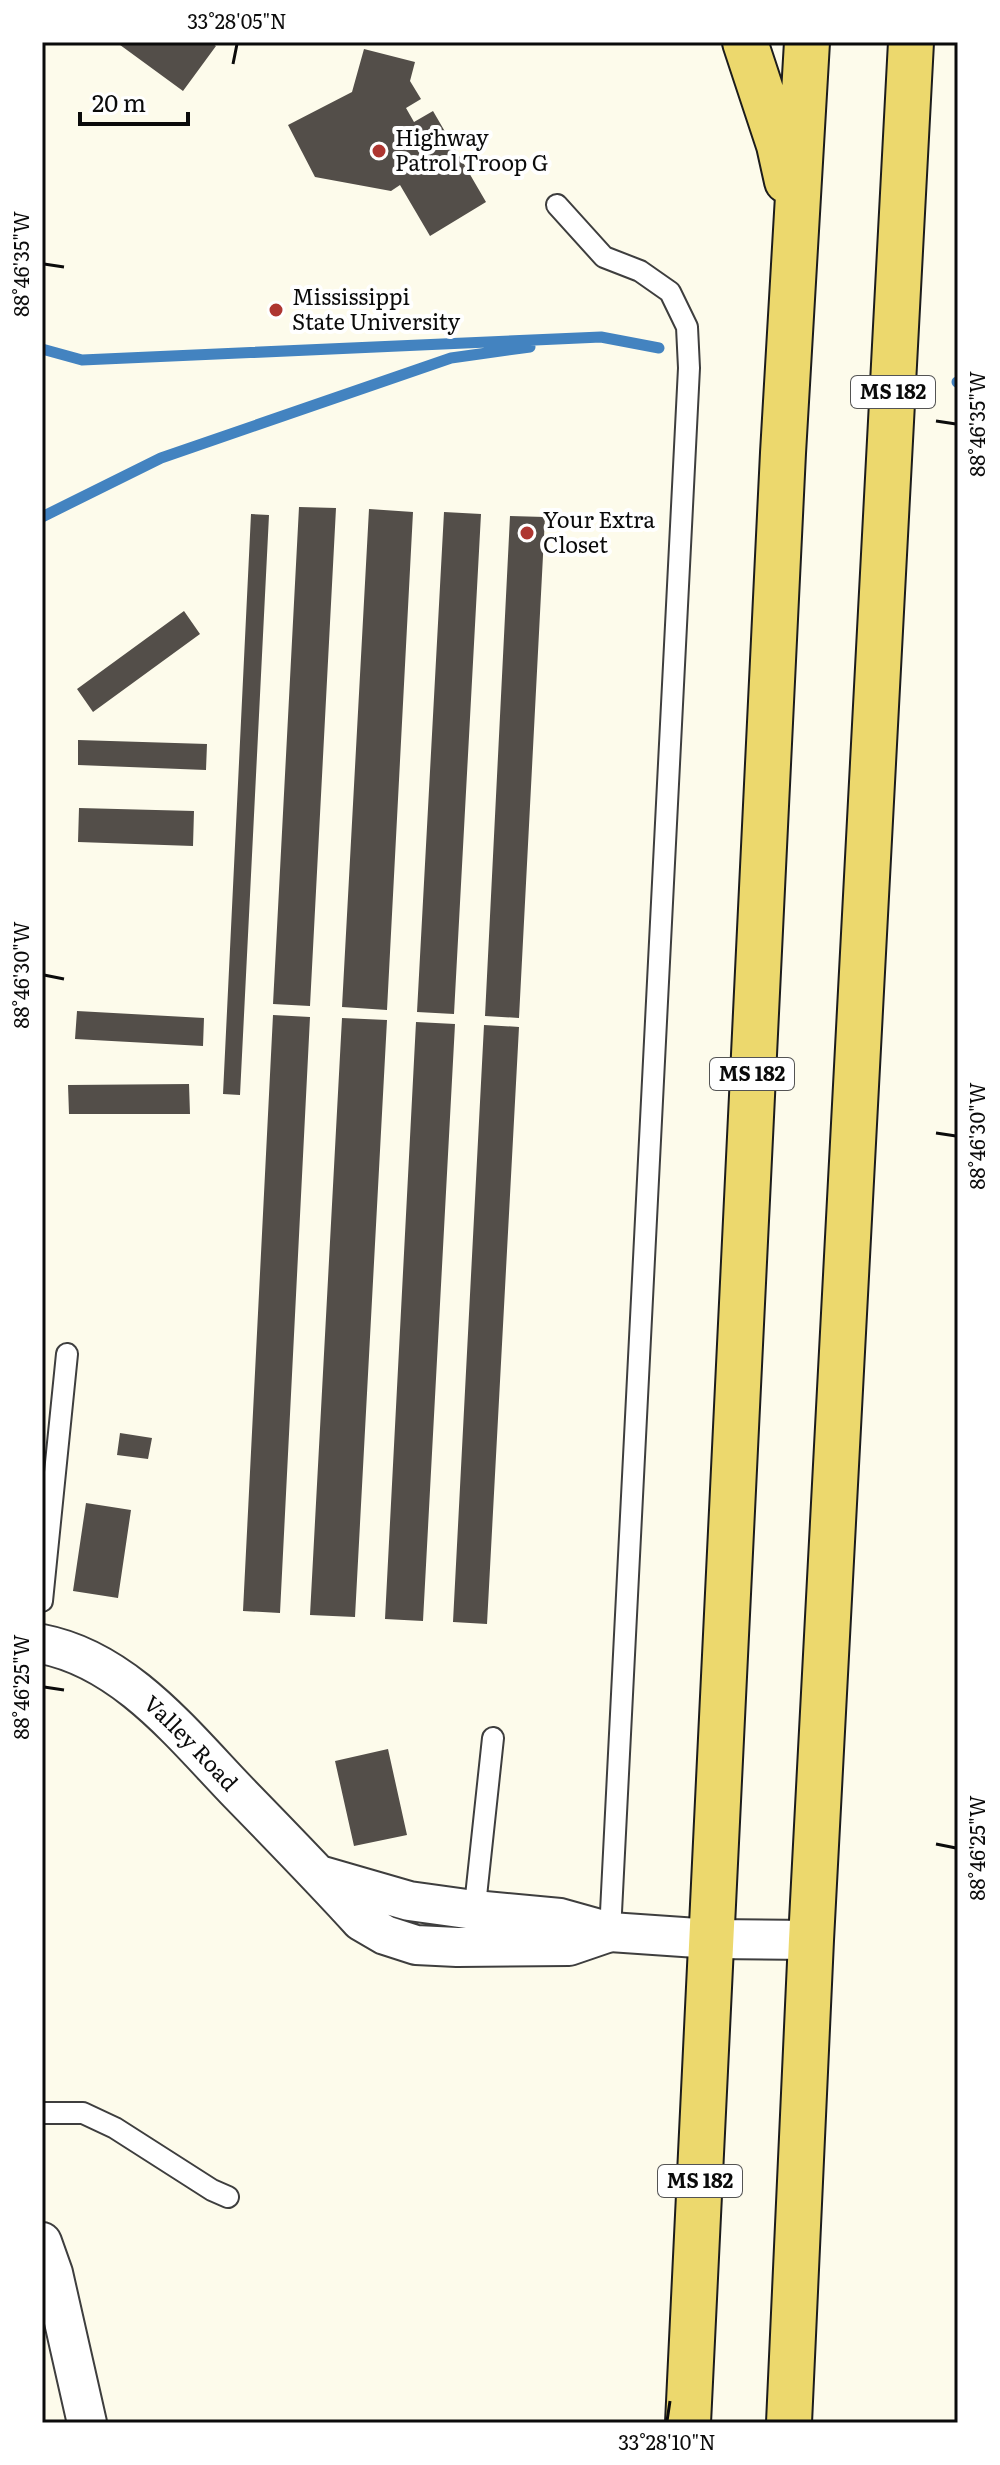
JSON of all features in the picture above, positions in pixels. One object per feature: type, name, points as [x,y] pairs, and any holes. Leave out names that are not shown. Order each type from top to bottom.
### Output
[{"type":"main road","points":[[745,42],[779,145],[798,223]]},
{"type":"main road","name":"MS 182","points":[[688,2423],[779,532],[807,42]]},
{"type":"main road","name":"MS 182","points":[[789,2423],[811,1940],[911,42]]},
{"type":"street","name":"Valley Road","points":[[42,1644],[58,1647],[100,1666],[144,1698],[361,1921],[385,1935],[416,1945],[474,1929],[569,1946],[610,1932],[712,1939],[811,1940]]},
{"type":"street","points":[[42,2242],[53,2273],[87,2423]]},
{"type":"lane","points":[[557,205],[604,257],[640,271],[670,292],[687,327],[689,368],[610,1932]]},
{"type":"lane","points":[[42,1601],[67,1354]]},
{"type":"lane","points":[[474,1929],[493,1738]]},
{"type":"lane","points":[[42,2113],[83,2113],[115,2128],[228,2197]]},
{"type":"building","points":[[116,42],[210,42],[216,46],[183,91]]},
{"type":"building","name":"Highway Patrol Troop G","points":[[364,49],[415,62],[410,81],[421,99],[406,108],[414,122],[433,111],[486,202],[430,236],[400,185],[391,191],[315,177],[288,125],[352,92]]},
{"type":"building","points":[[299,507],[336,508],[310,1006],[273,1004]]},
{"type":"building","points":[[369,509],[413,512],[387,1010],[342,1007]]},
{"type":"building","points":[[444,512],[481,514],[454,1014],[417,1012]]},
{"type":"building","points":[[251,514],[269,515],[240,1095],[223,1094]]},
{"type":"building","points":[[510,516],[545,517],[519,1018],[485,1016]]},
{"type":"building","points":[[184,611],[200,634],[93,712],[77,689]]},
{"type":"building","points":[[78,740],[207,744],[206,770],[78,765]]},
{"type":"building","points":[[79,808],[194,811],[193,846],[78,842]]},
{"type":"building","points":[[77,1011],[204,1018],[203,1046],[75,1039]]},
{"type":"building","points":[[273,1015],[310,1017],[280,1613],[243,1611]]},
{"type":"building","points":[[342,1018],[387,1020],[355,1617],[310,1615]]},
{"type":"building","points":[[416,1022],[455,1024],[423,1621],[385,1619]]},
{"type":"building","points":[[484,1025],[519,1027],[487,1624],[453,1622]]},
{"type":"building","points":[[189,1084],[190,1114],[69,1114],[68,1085]]},
{"type":"building","points":[[120,1433],[152,1438],[148,1459],[117,1455]]},
{"type":"building","points":[[86,1503],[131,1510],[118,1598],[73,1591]]},
{"type":"building","points":[[388,1749],[407,1835],[354,1846],[335,1761]]},
{"type":"waterway","points":[[42,349],[82,360],[601,337],[659,348]]},
{"type":"waterway","points":[[42,517],[161,458],[451,358],[530,347]]},
{"type":"place","name":"Highway Patrol Troop G","points":[[379,151]]},
{"type":"place","name":"Mississippi State University","points":[[276,310]]},
{"type":"place","name":"Your Extra Closet","points":[[527,533]]}]
